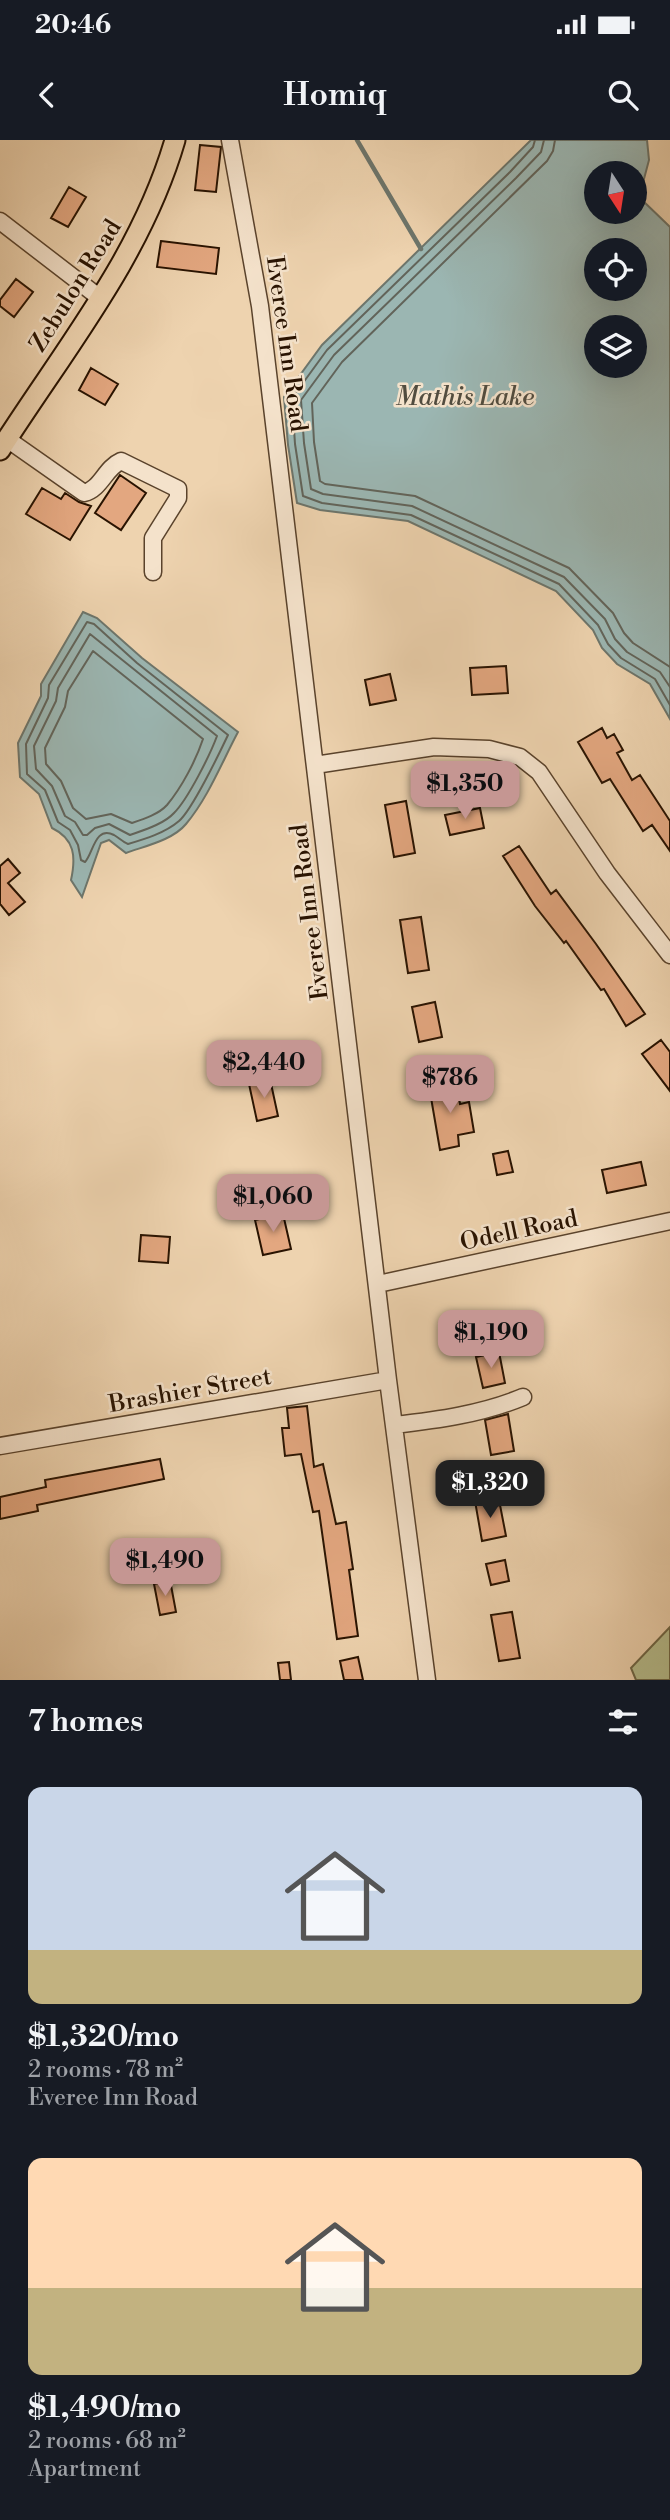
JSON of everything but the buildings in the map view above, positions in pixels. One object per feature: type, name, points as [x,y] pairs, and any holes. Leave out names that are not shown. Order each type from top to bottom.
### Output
[{"type":"main road","name":"Zebulon Road","points":[[3,445],[132,248],[167,168],[175,140]]},
{"type":"street","name":"Everee Inn Road","points":[[230,140],[261,306],[388,1380],[427,1680]]},
{"type":"street","points":[[0,221],[100,298]]},
{"type":"street","points":[[3,445],[84,493],[92,491],[111,465],[121,461],[178,489],[178,498],[153,538],[153,572]]},
{"type":"street","points":[[315,765],[434,747],[489,749],[520,757],[539,772],[607,873],[670,954]]},
{"type":"street","name":"Odell Road","points":[[378,1284],[670,1221]]},
{"type":"street","name":"Brashier Street","points":[[0,1446],[388,1380]]},
{"type":"street","points":[[394,1425],[436,1420],[501,1406],[523,1397]]},
{"type":"green space","points":[[670,1627],[670,1680],[636,1680],[631,1668]]},
{"type":"water","name":"Mathis Lake","points":[[531,140],[647,140],[649,160],[648,164],[648,161],[584,161],[584,224],[648,224],[648,206],[670,227],[670,719],[650,684],[617,664],[602,648],[593,630],[556,591],[408,521],[320,510],[297,503],[284,397],[322,345]]},
{"type":"water","points":[[83,612],[97,618],[142,658],[238,732],[208,791],[186,824],[166,838],[126,853],[109,840],[101,843],[82,897],[71,880],[73,856],[69,843],[60,832],[52,828],[39,794],[20,777],[18,743],[41,696],[41,684]]},
{"type":"waterway","points":[[357,140],[421,249]]}]
